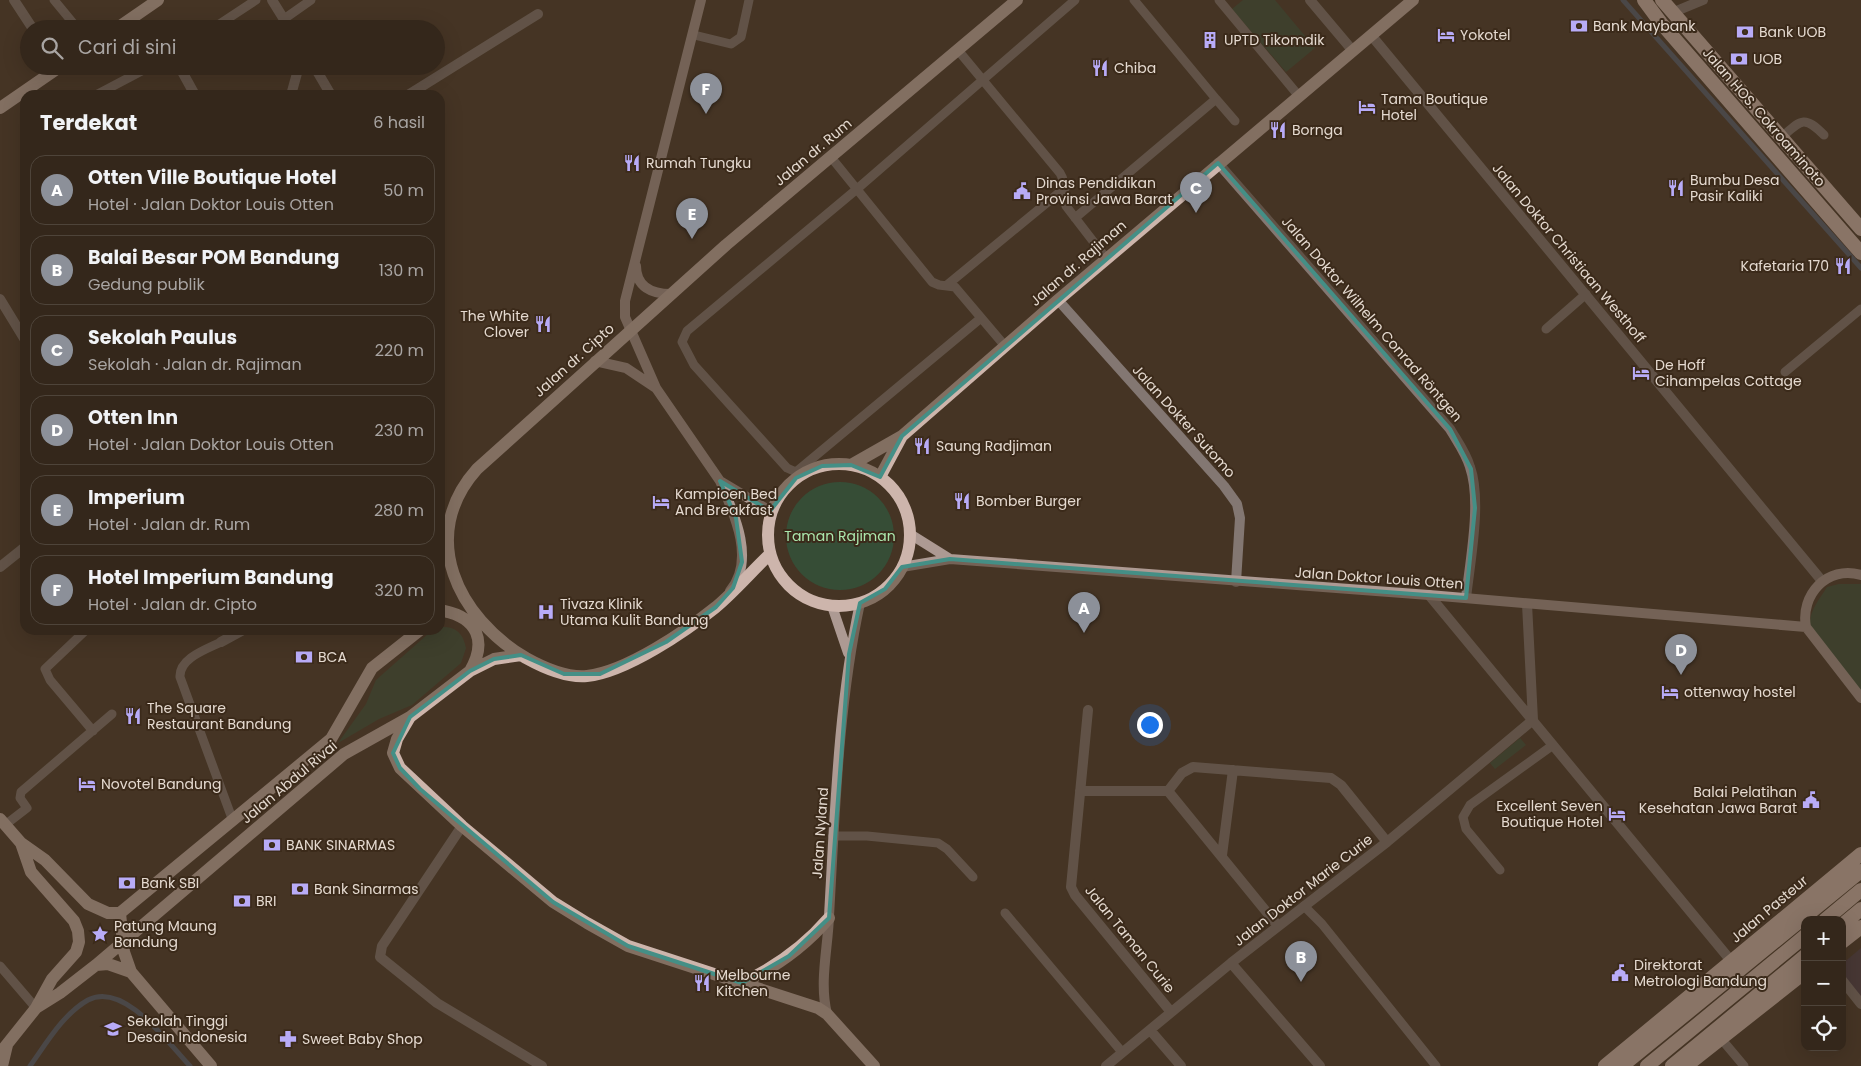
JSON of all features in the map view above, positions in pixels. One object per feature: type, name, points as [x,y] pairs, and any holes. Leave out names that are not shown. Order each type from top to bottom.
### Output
[{"type":"highway","name":"Jalan HOS. Cokroaminoto","points":[[1644,0],[1661,23],[1861,253]]},
{"type":"highway","name":"Jalan HOS. Cokroaminoto","points":[[1662,0],[1861,229]]},
{"type":"highway","name":"Jalan Pasteur","points":[[1605,1066],[1861,854]]},
{"type":"highway","points":[[1622,1066],[1861,871]]},
{"type":"highway","points":[[1830,916],[1861,890]]},
{"type":"highway","points":[[1846,922],[1861,909]]},
{"type":"highway","points":[[1846,939],[1861,927]]},
{"type":"highway","points":[[1646,1066],[1801,939]]},
{"type":"highway","points":[[1672,1066],[1801,959]]},
{"type":"highway","points":[[1686,1066],[1801,975]]},
{"type":"main road","points":[[129,20],[158,0]]},
{"type":"main road","name":"Jalan dr. Cipto","points":[[462,597],[453,573],[448,546],[450,522],[458,495],[477,469],[630,330],[625,317],[625,301],[702,0]]},
{"type":"main road","name":"Jalan dr. Rum","points":[[630,330],[830,156],[1018,0]]},
{"type":"main road","name":"Jalan dr. Rajiman","points":[[851,465],[902,436],[1106,258],[1413,0]]},
{"type":"main road","points":[[26,90],[47,75]]},
{"type":"main road","points":[[0,108],[20,94]]},
{"type":"main road","points":[[636,260],[636,274],[644,287],[656,294],[671,294]]},
{"type":"main road","points":[[630,330],[656,388],[720,481],[736,518],[742,562],[733,588],[716,607]]},
{"type":"main road","points":[[595,361],[626,368],[656,388]]},
{"type":"main road","name":"Jalan dr. Rajiman","points":[[880,477],[902,436]]},
{"type":"main road","points":[[851,465],[880,477],[902,502],[909,523],[908,551],[902,567],[885,589],[860,603],[832,606],[813,602],[797,593],[783,579],[770,554],[768,535],[770,511],[789,485],[804,473],[822,466],[851,465]]},
{"type":"main road","points":[[720,481],[770,511]]},
{"type":"main road","name":"Jalan Doktor Louis Otten","points":[[910,534],[950,559]]},
{"type":"main road","points":[[445,611],[462,597],[490,631],[521,655],[564,674],[586,676],[600,674],[659,646],[716,607],[770,554]]},
{"type":"main road","name":"Jalan Doktor Louis Otten","points":[[902,567],[950,559],[1236,582],[1429,595],[1806,627]]},
{"type":"main road","points":[[1861,575],[1854,572],[1839,574],[1822,581],[1812,592],[1806,604],[1804,615],[1806,627],[1861,698]]},
{"type":"main road","name":"Jalan Nyland","points":[[827,1014],[824,1001],[824,976],[829,918],[832,836],[849,654],[860,603]]},
{"type":"main road","name":"Jalan Nyland","points":[[832,606],[849,654]]},
{"type":"main road","points":[[445,613],[457,614],[468,621],[476,632],[480,646],[477,660],[470,671]]},
{"type":"main road","name":"Jalan Abdul Rivai","points":[[120,913],[331,739],[372,668],[414,635]]},
{"type":"main road","name":"Jalan Abdul Rivai","points":[[36,1008],[96,965],[344,754],[410,717],[470,671],[494,659],[521,655]]},
{"type":"main road","points":[[410,717],[397,739],[393,753],[400,768],[462,826],[553,902],[628,946],[811,1005],[827,1014],[874,1066]]},
{"type":"main road","points":[[3,822],[21,844],[45,860],[88,904],[108,913],[120,913],[123,942],[130,972]]},
{"type":"main road","points":[[2,1066],[2,1045],[36,1008],[52,979],[76,952],[79,942],[78,931],[74,921],[31,872],[21,844]]},
{"type":"main road","points":[[742,983],[767,972],[789,956],[813,937],[829,918]]},
{"type":"main road","points":[[96,965],[114,965],[130,972],[211,1066]]},
{"type":"street","points":[[14,0],[27,20]]},
{"type":"street","points":[[272,0],[284,19]]},
{"type":"street","points":[[1310,0],[1352,51]]},
{"type":"street","points":[[1674,12],[1703,0]]},
{"type":"street","points":[[445,72],[538,14]]},
{"type":"street","name":"Jalan Doktor Christiaan Westhoff","points":[[1371,35],[1822,581]]},
{"type":"street","points":[[184,75],[192,90]]},
{"type":"street","points":[[292,90],[297,75]]},
{"type":"street","points":[[319,75],[328,90]]},
{"type":"street","points":[[416,90],[440,75]]},
{"type":"street","name":"Jalan Doktor Wilhelm Conrad Röntgen","points":[[1218,163],[1450,429],[1465,454],[1471,469],[1475,508],[1466,598]]},
{"type":"street","points":[[0,299],[20,332]]},
{"type":"street","name":"Jalan Dokter Sutomo","points":[[1058,300],[1224,486],[1237,504],[1240,518],[1236,582]]},
{"type":"street","points":[[0,567],[20,551]]},
{"type":"street","points":[[1429,595],[1732,962]]},
{"type":"street","points":[[1527,604],[1533,720]]},
{"type":"street","points":[[221,642],[233,635]]},
{"type":"street","name":"Jalan Taman Curie","points":[[1088,710],[1071,887],[1075,895],[1171,1012]]},
{"type":"street","name":"Jalan Doktor Marie Curie","points":[[1106,1066],[1278,926],[1387,842],[1533,720]]},
{"type":"street","points":[[1168,791],[1182,773],[1194,767],[1336,780],[1387,842]]},
{"type":"street","points":[[1222,855],[1233,770]]},
{"type":"street","points":[[1080,791],[1168,791],[1278,926]]},
{"type":"street","points":[[462,826],[382,946],[380,957],[437,1004],[542,1066]]},
{"type":"street","points":[[1231,964],[1320,1066]]},
{"type":"street","points":[[1846,985],[1861,1004]]},
{"type":"street","points":[[1150,1030],[1181,1066]]},
{"type":"lane","points":[[54,0],[71,20]]},
{"type":"lane","points":[[226,20],[256,0]]},
{"type":"lane","points":[[284,19],[311,0]]},
{"type":"lane","points":[[694,35],[731,44],[736,42],[741,37],[749,0]]},
{"type":"lane","points":[[981,318],[802,469],[794,472],[786,468],[694,365],[682,342],[686,331],[856,189],[1075,0]]},
{"type":"lane","points":[[1134,0],[1235,121]]},
{"type":"lane","points":[[1220,0],[1298,95]]},
{"type":"lane","points":[[957,50],[1060,173],[1065,181],[1064,197],[1066,206],[1106,258]]},
{"type":"lane","points":[[105,90],[134,75]]},
{"type":"lane","points":[[1075,218],[1216,99]]},
{"type":"lane","points":[[1782,137],[1804,120],[1814,125],[1824,135]]},
{"type":"lane","points":[[830,156],[932,282],[955,287],[1005,346]]},
{"type":"lane","points":[[948,285],[1066,187]]},
{"type":"lane","points":[[1546,329],[1586,294]]},
{"type":"lane","points":[[1786,372],[1861,309]]},
{"type":"lane","points":[[81,635],[45,669],[50,680],[93,731]]},
{"type":"lane","points":[[221,642],[184,664],[180,670],[180,676],[233,821]]},
{"type":"lane","points":[[3,822],[27,808],[20,798],[21,792],[112,714]]},
{"type":"lane","points":[[1500,870],[1466,829],[1463,817],[1470,805],[1553,745]]},
{"type":"lane","points":[[832,836],[867,836],[938,843],[947,849],[973,877]]},
{"type":"lane","points":[[1304,906],[1322,924],[1436,1066]]},
{"type":"lane","points":[[1005,913],[1122,1052]]},
{"type":"lane","points":[[0,966],[36,1008]]},
{"type":"lane","points":[[1714,1031],[1744,1066]]},
{"type":"highlighted area","points":[[1218,163],[1450,429],[1471,469],[1475,508],[1466,598],[950,559],[902,567],[885,589],[860,603],[849,654],[829,918],[789,956],[742,983],[628,946],[553,902],[420,789],[400,768],[393,753],[410,717],[470,671],[494,659],[521,655],[564,674],[600,674],[666,642],[716,607],[733,588],[742,562],[736,518],[720,481],[770,511],[796,478],[822,466],[851,465],[880,477],[902,436]]},
{"type":"shaded area","points":[[1861,948],[1861,998],[1846,979],[1846,961]]},
{"type":"green space","points":[[1243,0],[1275,0],[1315,48],[1286,72],[1232,9]]},
{"type":"green space","name":"Taman Rajiman","points":[[840,482],[861,486],[878,498],[890,515],[894,536],[890,557],[878,574],[861,586],[840,590],[819,586],[802,574],[790,557],[786,536],[790,515],[802,498],[819,486]]},
{"type":"green space","points":[[1839,584],[1861,584],[1861,694],[1824,648],[1812,629],[1810,622],[1814,608],[1827,587]]},
{"type":"green space","points":[[445,627],[454,629],[461,634],[466,648],[461,663],[412,705],[379,719],[338,743],[366,704],[376,680],[427,635],[445,635]]},
{"type":"green space","points":[[1520,738],[1526,745],[1495,769],[1490,763]]},
{"type":"waterway","points":[[1623,0],[1861,268]]},
{"type":"waterway","points":[[30,1066],[71,1013],[88,1000],[102,996],[116,999],[130,1006],[144,1017],[190,1066]]},
{"type":"place","name":"Bank Maybank","points":[[1579,26]]},
{"type":"place","name":"Bank UOB","points":[[1745,32]]},
{"type":"place","name":"Yokotel","points":[[1446,35]]},
{"type":"place","name":"UPTD Tikomdik","points":[[1210,40]]},
{"type":"place","name":"UOB","points":[[1739,59]]},
{"type":"place","name":"Chiba","points":[[1100,68]]},
{"type":"place","name":"Tama Boutique Hotel","points":[[1367,107]]},
{"type":"place","name":"Hotel Imperium Bandung","points":[[706,114]]},
{"type":"place","name":"Bornga","points":[[1278,130]]},
{"type":"place","name":"Rumah Tungku","points":[[632,163]]},
{"type":"place","name":"Bumbu Desa Pasir Kaliki","points":[[1676,188]]},
{"type":"place","name":"Dinas Pendidikan Provinsi Jawa Barat","points":[[1022,191]]},
{"type":"place","name":"Sekolah Paulus","points":[[1196,213]]},
{"type":"place","name":"Imperium","points":[[692,239]]},
{"type":"place","name":"Kafetaria 170","points":[[1843,266]]},
{"type":"place","name":"The White Clover","points":[[543,324]]},
{"type":"place","name":"De Hoff Cihampelas Cottage","points":[[1641,373]]},
{"type":"place","name":"Saung Radjiman","points":[[922,446]]},
{"type":"place","name":"Bomber Burger","points":[[962,501]]},
{"type":"place","name":"Kampioen Bed And Breakfast","points":[[661,502]]},
{"type":"place","name":"Tivaza Klinik Utama Kulit Bandung","points":[[546,612]]},
{"type":"place","name":"Otten Ville Boutique Hotel","points":[[1084,633]]},
{"type":"place","name":"BCA","points":[[304,657]]},
{"type":"place","name":"Otten Inn","points":[[1681,675]]},
{"type":"place","name":"ottenway hostel","points":[[1670,692]]},
{"type":"place","name":"The Square Restaurant Bandung","points":[[133,716]]},
{"type":"place","name":"Novotel Bandung","points":[[87,784]]},
{"type":"place","name":"Balai Pelatihan Kesehatan Jawa Barat","points":[[1811,800]]},
{"type":"place","name":"Excellent Seven Boutique Hotel","points":[[1617,814]]},
{"type":"place","name":"BANK SINARMAS","points":[[272,845]]},
{"type":"place","name":"Bank SBI","points":[[127,883]]},
{"type":"place","name":"Bank Sinarmas","points":[[300,889]]},
{"type":"place","name":"BRI","points":[[242,901]]},
{"type":"place","name":"Patung Maung Bandung","points":[[100,934]]},
{"type":"place","name":"Direktorat Metrologi Bandung","points":[[1620,973]]},
{"type":"place","name":"Balai Besar POM Bandung","points":[[1301,982]]},
{"type":"place","name":"Melbourne Kitchen","points":[[702,983]]},
{"type":"place","name":"Sekolah Tinggi Desain Indonesia","points":[[113,1029]]},
{"type":"place","name":"Sweet Baby Shop","points":[[288,1039]]}]
